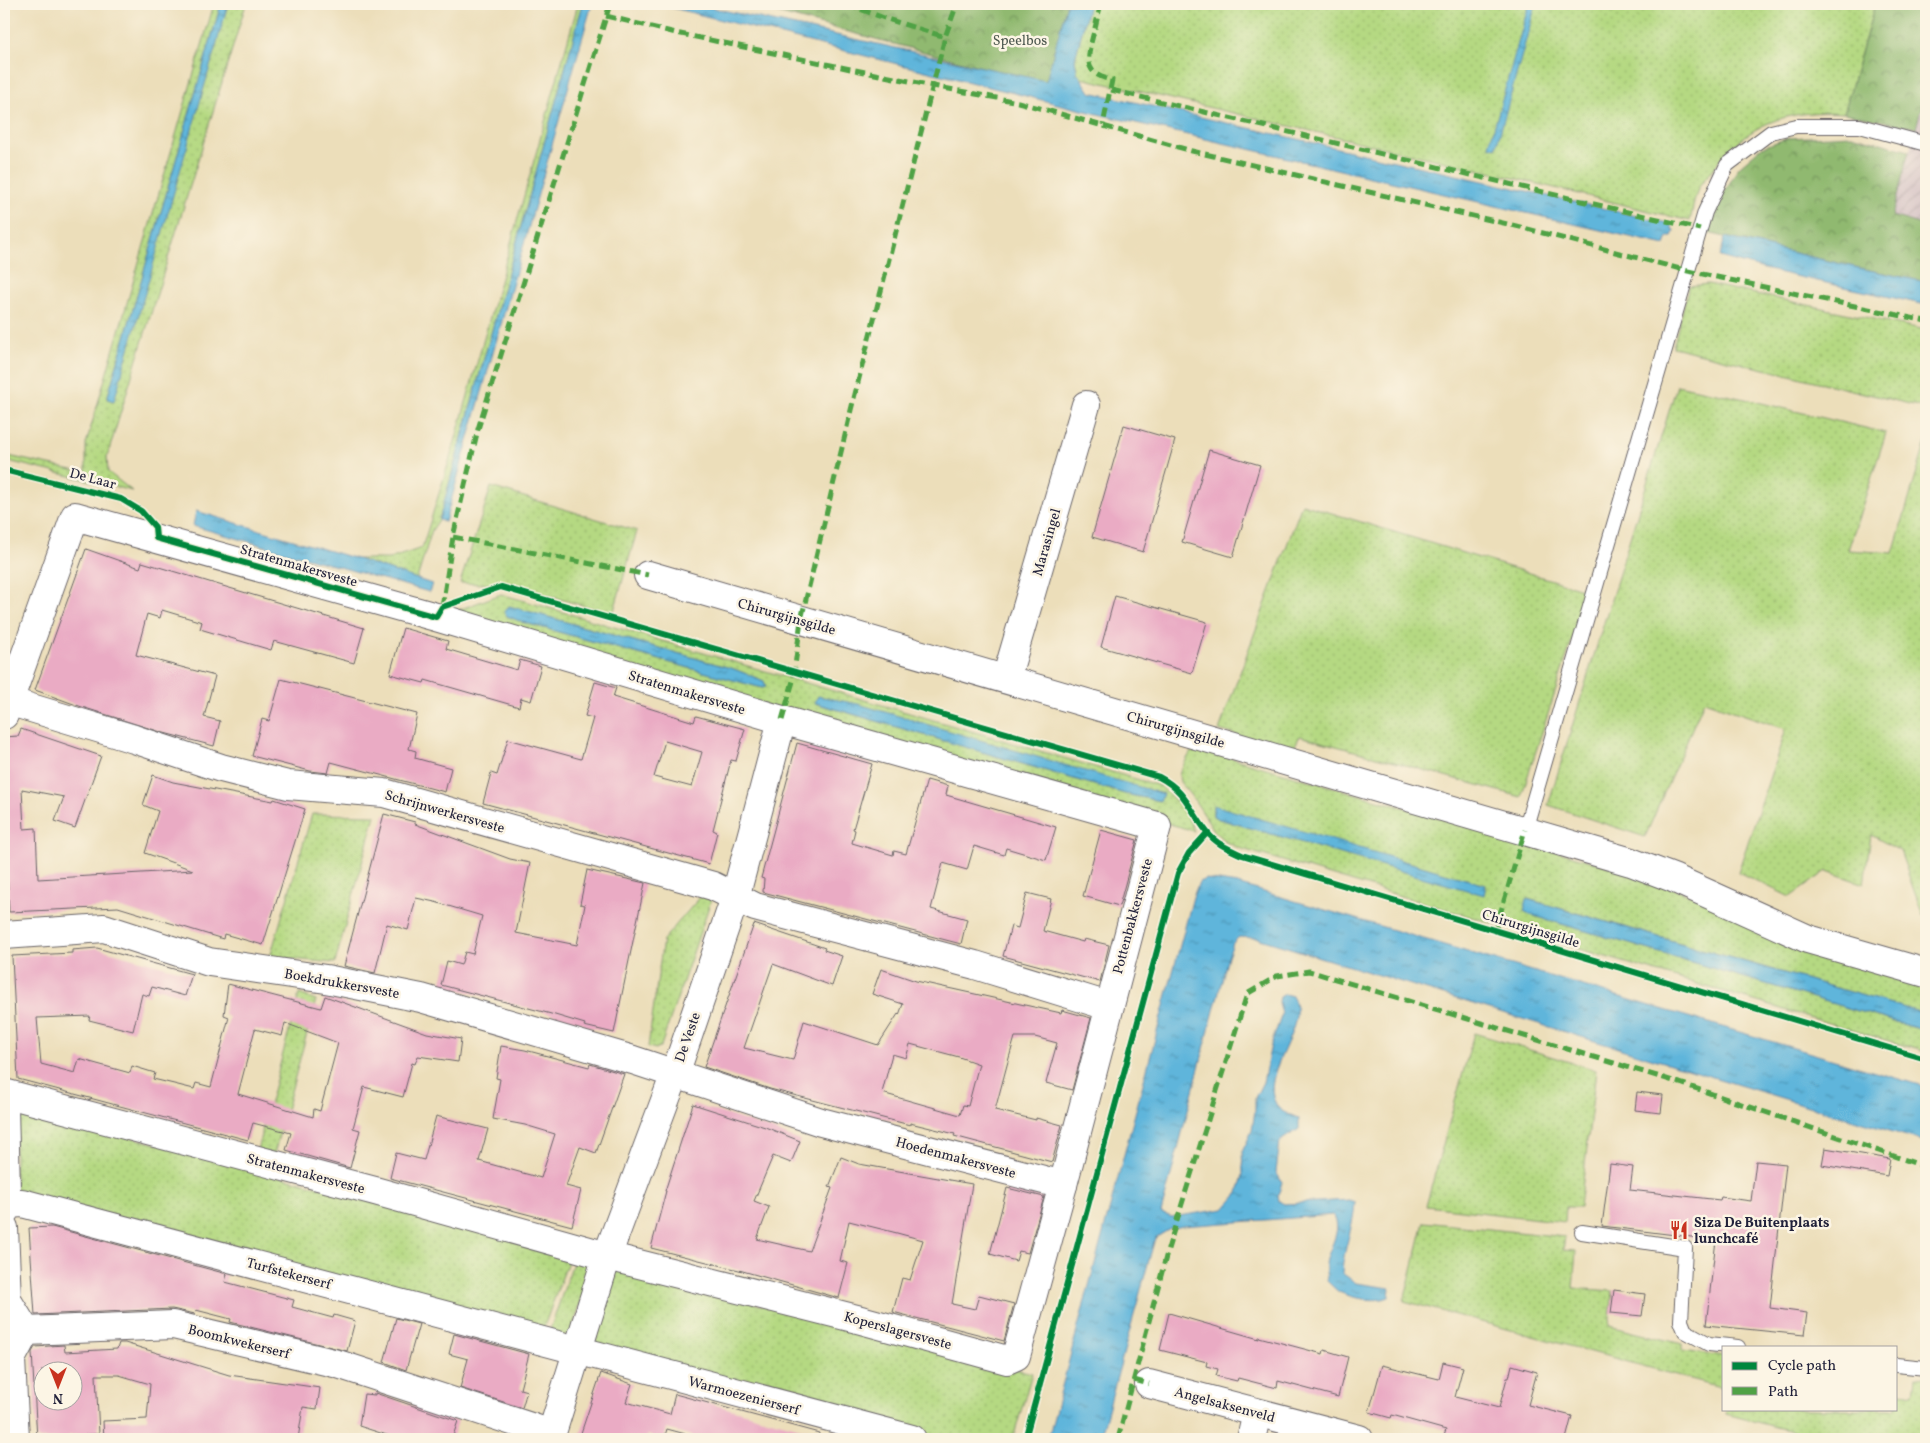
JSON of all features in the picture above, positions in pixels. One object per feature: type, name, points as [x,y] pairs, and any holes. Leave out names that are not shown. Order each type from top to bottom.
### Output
[{"type":"street","name":"Marasingel","points":[[1006,679],[1086,405]]},
{"type":"street","name":"Stratenmakersveste","points":[[6,708],[75,516],[427,614],[782,720]]},
{"type":"street","name":"Chirurgijnsgilde","points":[[648,575],[1631,862],[1673,878],[1808,939],[1926,973]]},
{"type":"street","name":"Schrijnwerkersveste","points":[[6,708],[134,739],[221,768],[288,786],[384,793],[713,886],[735,898]]},
{"type":"street","name":"De Veste","points":[[551,1436],[576,1350],[607,1256],[675,1074],[735,898],[782,720]]},
{"type":"street","name":"Pottenbakkersveste","points":[[782,720],[1157,826],[1108,1006]]},
{"type":"street","points":[[735,898],[755,907],[975,965],[1108,1006],[1063,1185]]},
{"type":"street","name":"Boekdrukkersveste","points":[[4,935],[104,928],[209,962],[326,979],[421,998],[675,1074]]},
{"type":"street","name":"Hoedenmakersveste","points":[[675,1074],[821,1122],[1063,1185]]},
{"type":"street","name":"Stratenmakersveste","points":[[4,1093],[607,1256]]},
{"type":"street","points":[[4,1106],[7,1300],[26,1332],[11,1359],[15,1439]]},
{"type":"street","name":"Koperslagersveste","points":[[607,1256],[861,1320],[1008,1360],[1016,1356],[1063,1185]]},
{"type":"street","name":"Turfstekerserf","points":[[6,1215],[22,1203],[576,1350]]},
{"type":"street","name":"Boomkwekerserf","points":[[26,1332],[173,1325],[338,1364],[551,1436]]},
{"type":"street","name":"Warmoezenierserf","points":[[576,1350],[912,1439]]},
{"type":"street","name":"Angelsaksenveld","points":[[1149,1384],[1359,1439]]},
{"type":"street","points":[[1250,1439],[1257,1413]]},
{"type":"lane","points":[[1525,830],[1705,212],[1727,165],[1771,132],[1796,126],[1860,126],[1926,144]]},
{"type":"lane","points":[[1582,1232],[1685,1248],[1681,1321],[1685,1332],[1709,1344],[1728,1346]]},
{"type":"lane","points":[[1898,1365],[1926,1368]]},
{"type":"shaded area","points":[[1926,90],[1926,226],[1892,216]]},
{"type":"green space","points":[[214,4],[221,4],[107,399],[228,4],[246,4],[107,457],[108,472],[132,491],[4,460],[4,455],[86,473],[86,444]]},
{"type":"green space","points":[[578,4],[583,4],[439,520],[432,530],[417,579],[357,559],[389,559],[422,548],[454,445]]},
{"type":"green space","name":"Speelbos","points":[[743,4],[1067,4],[1046,84]]},
{"type":"green space","points":[[1089,4],[1875,4],[1844,113],[1824,112],[1787,117],[1770,122],[1740,140],[1726,153],[1700,185],[1690,221],[1485,171],[1081,78],[1077,72],[1075,59]]},
{"type":"green space","points":[[1875,4],[1926,4],[1926,90],[1916,128],[1844,113]]},
{"type":"green space","points":[[1852,135],[1909,151],[1892,216],[1926,226],[1926,282],[1708,233],[1721,198],[1739,167],[1762,147],[1788,138]]},
{"type":"green space","points":[[1708,284],[1926,330],[1926,408],[1673,347],[1689,286]]},
{"type":"green space","points":[[1677,385],[1745,399],[1886,433],[1848,550],[1893,553],[1926,442],[1926,903],[1923,916],[1900,851],[1871,835],[1864,884],[1827,871],[1790,897],[1738,872],[1786,729],[1704,701],[1645,837],[1548,805]]},
{"type":"green space","points":[[491,487],[637,531],[613,614],[510,585],[460,583]]},
{"type":"green space","points":[[1302,504],[1588,591],[1521,797],[1300,736],[1292,751],[1219,730]]},
{"type":"green space","points":[[501,594],[1160,786],[1184,809],[1194,831],[464,619],[458,610]],"holes":[[[509,606],[734,669],[764,681],[766,687],[762,688],[522,622],[505,612]],[[815,703],[1160,801],[1125,794]]]},
{"type":"green space","points":[[1196,748],[1639,875],[1926,985],[1926,1014],[1528,899],[1524,911],[1531,915],[1926,1031],[1926,1052],[1239,848],[1226,842],[1216,833],[1180,782],[1180,771],[1192,750]],"holes":[[[1213,806],[1486,885],[1484,894],[1219,819],[1213,816]]]},
{"type":"green space","points":[[312,814],[375,815],[335,963],[270,957]]},
{"type":"green space","points":[[701,896],[711,900],[661,1046],[656,1049],[648,1047],[663,940]]},
{"type":"green space","points":[[299,994],[316,1000],[274,1154],[257,1150]]},
{"type":"green space","points":[[1474,1033],[1596,1070],[1580,1207],[1566,1207],[1565,1222],[1426,1206]]},
{"type":"green space","points":[[15,1107],[571,1253],[542,1332],[15,1190]]},
{"type":"green space","points":[[1424,1222],[1565,1237],[1563,1250],[1576,1251],[1573,1288],[1613,1291],[1609,1326],[1682,1344],[1682,1350],[1722,1356],[1722,1387],[1404,1301]]},
{"type":"green space","points":[[576,1254],[588,1262],[591,1269],[571,1333],[565,1336],[549,1333]]},
{"type":"green space","points":[[616,1269],[1032,1373],[1013,1439],[941,1439],[595,1343]]},
{"type":"green space","points":[[1915,1376],[1926,1377],[1926,1439],[1822,1439],[1726,1414],[1727,1410],[1898,1410],[1898,1391],[1913,1394]]},
{"type":"water","points":[[221,4],[228,4],[114,401],[107,399]]},
{"type":"water","points":[[583,4],[592,4],[445,522],[439,520]]},
{"type":"water","points":[[657,4],[695,4],[1046,81],[1067,4],[1089,4],[1075,59],[1077,72],[1090,92],[1672,224],[1672,229],[1674,230],[1672,237],[1668,237],[1665,245],[1110,117]]},
{"type":"water","points":[[1529,4],[1536,4],[1496,148],[1489,146]]},
{"type":"water","points":[[1725,237],[1926,282],[1926,305],[1768,270],[1720,257]]},
{"type":"water","points":[[196,511],[357,559],[432,584],[429,592],[193,526]]},
{"type":"water","points":[[509,606],[734,669],[764,681],[766,687],[762,688],[522,622],[507,616],[504,612]]},
{"type":"water","points":[[818,696],[858,704],[1163,794],[1160,801],[1125,794],[815,703]]},
{"type":"water","points":[[1213,805],[1486,885],[1484,895],[1219,819],[1213,816]]},
{"type":"water","points":[[1206,879],[1237,884],[1926,1087],[1926,1142],[1257,938],[1239,937],[1233,943],[1228,957],[1161,1213],[1172,1217],[1224,1209],[1238,1193],[1243,1175],[1242,1152],[1252,1131],[1255,1098],[1263,1082],[1271,1045],[1282,1014],[1279,1002],[1280,997],[1285,994],[1292,996],[1296,1008],[1295,1021],[1273,1079],[1272,1093],[1279,1109],[1299,1119],[1299,1129],[1280,1141],[1276,1172],[1282,1182],[1278,1196],[1279,1201],[1284,1204],[1349,1200],[1355,1202],[1342,1273],[1356,1283],[1390,1288],[1389,1297],[1371,1300],[1350,1296],[1339,1292],[1327,1281],[1327,1259],[1337,1227],[1333,1215],[1183,1226],[1170,1229],[1155,1238],[1100,1439],[1048,1439],[1193,897],[1199,882]]},
{"type":"water","points":[[1527,899],[1926,1014],[1926,1031],[1531,915],[1524,911]]},
{"type":"building","points":[[1124,425],[1175,440],[1143,552],[1092,537]]},
{"type":"building","points":[[1209,450],[1260,465],[1233,557],[1182,542]]},
{"type":"building","points":[[86,549],[140,568],[142,562],[364,628],[354,663],[274,641],[271,650],[200,629],[202,622],[162,610],[160,618],[147,614],[136,655],[215,676],[204,717],[220,721],[214,746],[164,733],[35,690]]},
{"type":"building","points":[[1115,596],[1207,622],[1192,673],[1101,647]]},
{"type":"building","points":[[403,628],[448,641],[446,649],[517,670],[520,660],[541,666],[531,701],[521,698],[519,707],[425,680],[424,683],[390,674]]},
{"type":"building","points":[[281,679],[417,714],[409,749],[416,751],[415,758],[451,768],[445,792],[331,762],[328,773],[310,771],[252,756],[262,719],[269,721]]},
{"type":"building","points":[[595,682],[616,688],[613,697],[694,722],[696,716],[745,729],[736,761],[731,760],[713,830],[717,832],[709,864],[483,803],[491,773],[497,775],[508,739],[581,759],[593,718],[585,716]],"holes":[[[665,741],[702,752],[692,787],[654,777]]]},
{"type":"building","points":[[21,729],[101,756],[75,828],[55,821],[64,797],[22,789],[24,829],[36,828],[38,879],[193,870],[145,853],[158,811],[143,805],[153,775],[173,782],[273,801],[274,799],[305,809],[263,945],[224,934],[223,939],[118,907],[9,912],[4,809],[4,737],[18,736]]},
{"type":"building","points":[[797,743],[872,764],[853,829],[855,830],[852,843],[893,855],[894,851],[906,854],[927,780],[948,786],[946,795],[1056,827],[1046,860],[1006,848],[1004,855],[974,846],[967,870],[943,863],[931,909],[967,919],[961,944],[763,892],[764,879],[761,878]]},
{"type":"building","points":[[384,814],[415,822],[415,824],[510,859],[530,863],[516,933],[577,945],[585,905],[580,904],[587,870],[645,883],[614,1033],[584,1026],[585,1024],[555,1015],[441,985],[447,961],[461,965],[465,952],[473,954],[482,916],[435,902],[416,898],[408,930],[387,924],[375,973],[344,966]]},
{"type":"building","points":[[1101,830],[1137,840],[1119,906],[1083,896]]},
{"type":"building","points":[[1027,893],[1051,899],[1043,931],[1083,942],[1084,939],[1109,945],[1100,982],[1003,956],[1011,926],[1018,928]]},
{"type":"building","points":[[754,924],[825,948],[824,950],[842,956],[832,986],[773,964],[744,1048],[793,1060],[804,1021],[878,1045],[899,1015],[903,1004],[872,994],[881,969],[916,981],[1061,1013],[1062,1010],[1091,1018],[1072,1090],[1046,1083],[1057,1043],[1035,1037],[1015,1037],[1007,1065],[995,1110],[1062,1125],[1052,1162],[954,1136],[955,1134],[910,1123],[910,1125],[770,1089],[704,1067]],"holes":[[[910,1044],[979,1064],[968,1106],[963,1105],[960,1115],[882,1093],[892,1054],[906,1058]]]},
{"type":"building","points":[[97,948],[192,974],[185,996],[152,987],[149,996],[142,994],[133,1031],[89,1020],[90,1016],[37,1018],[41,1064],[75,1073],[79,1059],[130,1073],[132,1066],[155,1073],[153,1079],[194,1089],[196,1083],[211,1087],[229,1017],[224,1015],[228,984],[321,1008],[325,996],[427,1033],[461,1039],[458,1062],[418,1056],[415,1064],[412,1063],[403,1097],[364,1087],[353,1128],[360,1130],[350,1168],[286,1150],[291,1133],[253,1123],[248,1140],[18,1079],[12,956],[72,953],[72,950]],"holes":[[[285,1023],[338,1043],[320,1111],[314,1109],[313,1117],[238,1094],[255,1029],[282,1036]]]},
{"type":"building","points":[[501,1046],[525,1050],[589,1067],[590,1064],[624,1074],[596,1153],[580,1147],[566,1186],[581,1190],[572,1226],[390,1178],[396,1153],[424,1160],[436,1116],[488,1129],[479,1161],[541,1178],[555,1134],[525,1125],[493,1119],[500,1079],[496,1078]]},
{"type":"building","points":[[1637,1092],[1663,1095],[1661,1113],[1635,1110]]},
{"type":"building","points":[[693,1104],[765,1127],[800,1141],[791,1163],[773,1156],[754,1201],[769,1207],[757,1239],[809,1251],[832,1188],[829,1187],[841,1157],[859,1164],[972,1184],[952,1304],[975,1309],[979,1295],[1014,1304],[1004,1341],[893,1312],[902,1278],[910,1280],[923,1240],[897,1233],[849,1221],[840,1261],[848,1263],[839,1298],[651,1248],[665,1191]]},
{"type":"building","points":[[1825,1148],[1890,1159],[1887,1176],[1822,1165]]},
{"type":"building","points":[[1756,1161],[1786,1164],[1770,1308],[1807,1313],[1804,1335],[1706,1325],[1716,1240],[1602,1226],[1610,1164],[1633,1167],[1630,1190],[1720,1200],[1721,1197],[1751,1201]]},
{"type":"building","points":[[1007,1188],[1044,1197],[1028,1253],[1019,1251],[1016,1261],[990,1254]]},
{"type":"building","points":[[52,1227],[227,1274],[225,1282],[294,1300],[292,1307],[333,1318],[334,1315],[355,1321],[347,1351],[230,1322],[231,1319],[196,1310],[195,1314],[172,1309],[35,1315],[29,1228]]},
{"type":"building","points":[[1614,1290],[1645,1294],[1642,1316],[1611,1313]]},
{"type":"building","points":[[1169,1313],[1259,1339],[1259,1337],[1323,1354],[1324,1350],[1348,1357],[1338,1397],[1278,1381],[1277,1388],[1238,1378],[1237,1381],[1216,1376],[1218,1369],[1206,1366],[1207,1362],[1160,1350]]},
{"type":"building","points":[[396,1318],[419,1324],[406,1370],[384,1362]]},
{"type":"building","points":[[454,1334],[529,1354],[520,1389],[527,1391],[522,1408],[460,1388],[468,1359],[449,1354]]},
{"type":"building","points":[[119,1343],[125,1343],[229,1375],[320,1388],[317,1409],[303,1407],[298,1439],[104,1439],[103,1421],[147,1419],[150,1384],[119,1375],[96,1375],[99,1434],[69,1435],[69,1439],[37,1439],[35,1410],[82,1410],[82,1360],[32,1360],[32,1352],[35,1347],[64,1345],[65,1352],[117,1349]]},
{"type":"building","points":[[1443,1362],[1463,1367],[1455,1397],[1499,1408],[1512,1365],[1537,1372],[1528,1405],[1572,1416],[1566,1439],[1456,1439],[1444,1436],[1446,1430],[1392,1415],[1391,1418],[1369,1412],[1382,1365],[1439,1379]]},
{"type":"building","points":[[601,1373],[632,1384],[626,1402],[670,1414],[675,1394],[819,1433],[818,1439],[704,1439],[667,1429],[664,1439],[648,1435],[646,1439],[579,1439]]},
{"type":"building","points":[[375,1393],[458,1421],[452,1439],[399,1439],[359,1426],[364,1394],[375,1395]]},
{"type":"marked path","points":[[442,607],[453,537],[478,429],[610,4]]},
{"type":"marked path","points":[[847,4],[945,37]]},
{"type":"marked path","points":[[782,720],[793,681],[801,620],[851,410],[945,37],[957,4]]},
{"type":"marked path","points":[[1101,4],[1089,51],[1089,64],[1096,74],[1112,80],[1103,125]]},
{"type":"marked path","points":[[606,16],[676,33],[1018,102],[1192,151],[1516,226],[1688,271],[1926,321]]},
{"type":"marked path","points":[[1111,90],[1700,229]]},
{"type":"marked path","points":[[453,537],[648,575]]},
{"type":"marked path","points":[[1495,931],[1525,830]]},
{"type":"marked path","points":[[1118,1439],[1168,1249],[1247,994],[1277,976],[1309,971],[1680,1083],[1926,1167]]},
{"type":"marked path","points":[[1134,1380],[1149,1384]]},
{"type":"cycle path","name":"De Laar","points":[[4,470],[121,499],[141,511],[155,527],[156,538],[436,617],[442,607],[501,587],[1159,777],[1168,782],[1181,794],[1214,840],[1242,855],[1926,1059]]},
{"type":"cycle path","points":[[1025,1439],[1178,873],[1189,853],[1207,833]]},
{"type":"place","name":"Siza De Buitenplaats lunchcafé","points":[[1679,1230]]}]
